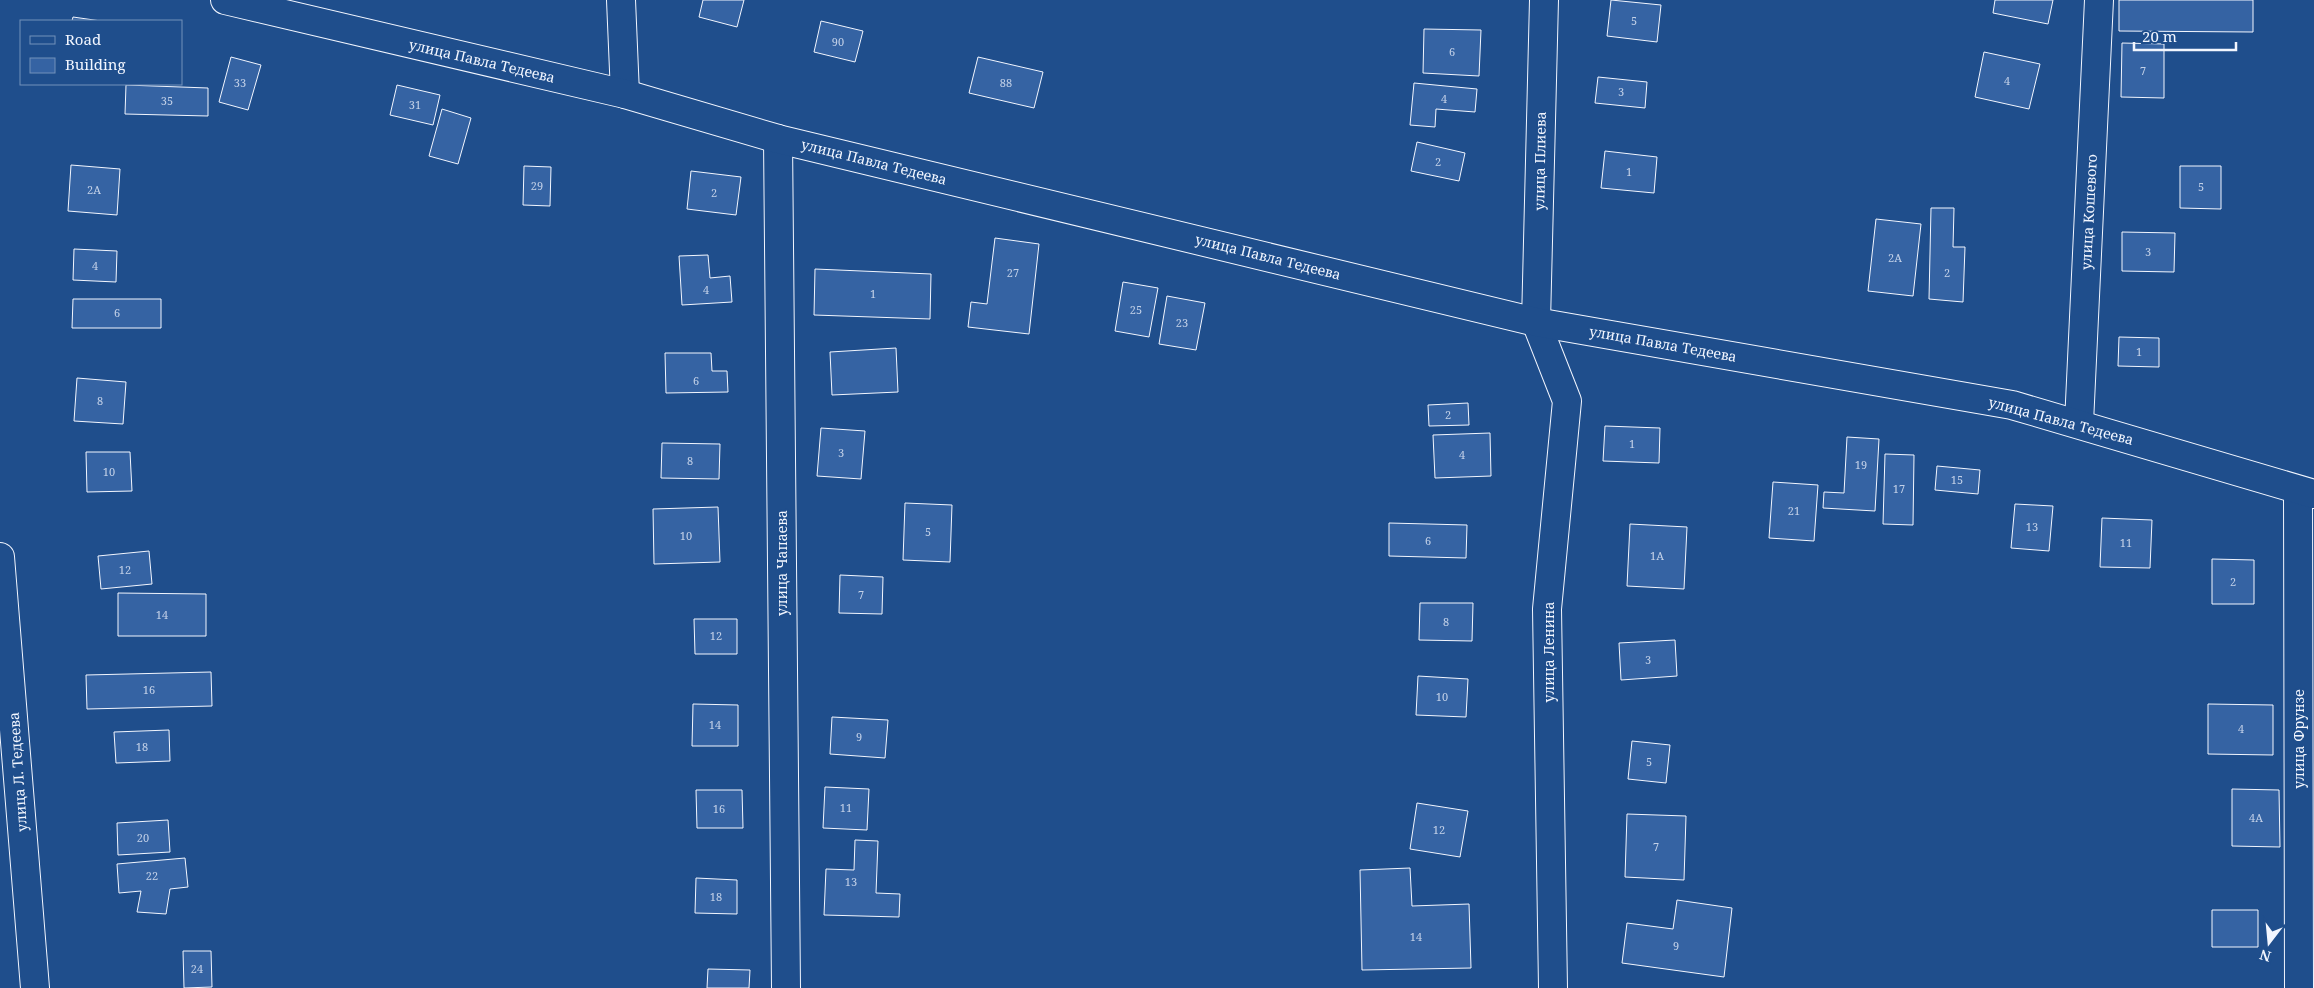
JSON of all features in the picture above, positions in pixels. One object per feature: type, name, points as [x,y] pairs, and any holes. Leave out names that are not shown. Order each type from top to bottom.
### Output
[{"type":"street","name":"улица Павла Тедеева","points":[[225,0],[625,94],[778,139],[1536,322],[2012,405],[2079,423],[2306,492]]},
{"type":"street","points":[[621,0],[625,94]]},
{"type":"street","name":"улица Плиева","points":[[1536,322],[1544,0]]},
{"type":"street","name":"улица Кошевого","points":[[2079,423],[2099,0]]},
{"type":"street","name":"улица Чапаева","points":[[778,139],[786,988]]},
{"type":"street","name":"улица Ленина","points":[[1536,322],[1567,401],[1547,609],[1553,988]]},
{"type":"street","name":"улица Фрунзе","points":[[2300,988],[2306,492]]},
{"type":"street","name":"улица Л. Тедеева","points":[[0,557],[35,988]]},
{"type":"building","points":[[703,0],[744,0],[737,27],[699,17]]},
{"type":"building","points":[[1611,0],[1661,5],[1657,42],[1607,36]]},
{"type":"building","points":[[1995,0],[2053,0],[2048,24],[1993,13]]},
{"type":"building","points":[[2119,0],[2253,0],[2253,32],[2119,31]]},
{"type":"building","points":[[73,17],[94,20],[72,20]]},
{"type":"building","points":[[821,21],[863,31],[855,62],[814,52]]},
{"type":"building","points":[[1424,29],[1481,30],[1479,76],[1423,73]]},
{"type":"building","points":[[2122,43],[2164,44],[2164,98],[2121,97]]},
{"type":"building","points":[[1984,52],[2040,64],[2029,109],[1975,97]]},
{"type":"building","points":[[231,57],[261,65],[248,110],[219,102]]},
{"type":"building","points":[[978,57],[1043,72],[1034,108],[969,93]]},
{"type":"building","points":[[1598,77],[1647,82],[1645,108],[1595,103]]},
{"type":"building","points":[[1414,83],[1477,89],[1475,112],[1436,109],[1435,127],[1410,125]]},
{"type":"building","points":[[126,85],[208,88],[208,116],[125,114]]},
{"type":"building","points":[[397,85],[440,95],[433,125],[390,115]]},
{"type":"building","points":[[442,109],[471,118],[458,164],[429,156]]},
{"type":"building","points":[[1417,142],[1465,153],[1459,181],[1411,171]]},
{"type":"building","points":[[1605,151],[1657,157],[1654,193],[1601,188]]},
{"type":"building","points":[[71,165],[120,169],[117,215],[68,211]]},
{"type":"building","points":[[524,166],[551,167],[550,206],[523,205]]},
{"type":"building","points":[[2180,166],[2221,166],[2221,209],[2180,208]]},
{"type":"building","points":[[691,171],[741,177],[736,215],[687,209]]},
{"type":"building","points":[[1931,208],[1954,208],[1953,247],[1965,247],[1963,302],[1929,299]]},
{"type":"building","points":[[1876,219],[1921,224],[1913,296],[1868,291]]},
{"type":"building","points":[[2122,232],[2175,233],[2174,272],[2122,271]]},
{"type":"building","points":[[995,238],[1039,244],[1029,334],[968,327],[971,302],[987,304]]},
{"type":"building","points":[[74,249],[117,251],[116,282],[73,280]]},
{"type":"building","points":[[708,255],[710,278],[730,276],[732,302],[682,305],[679,256]]},
{"type":"building","points":[[815,269],[931,274],[930,319],[814,315]]},
{"type":"building","points":[[1123,282],[1158,288],[1149,337],[1115,331]]},
{"type":"building","points":[[1167,296],[1205,303],[1196,350],[1159,344]]},
{"type":"building","points":[[73,299],[161,299],[161,328],[72,328]]},
{"type":"building","points":[[2119,337],[2159,338],[2159,367],[2118,366]]},
{"type":"building","points":[[896,348],[898,392],[832,395],[830,352]]},
{"type":"building","points":[[665,353],[711,353],[712,371],[727,371],[728,392],[666,393]]},
{"type":"building","points":[[77,378],[126,382],[123,424],[74,421]]},
{"type":"building","points":[[1468,403],[1469,425],[1429,426],[1428,405]]},
{"type":"building","points":[[1605,426],[1660,428],[1659,463],[1603,461]]},
{"type":"building","points":[[821,428],[865,431],[861,479],[817,476]]},
{"type":"building","points":[[1490,433],[1491,476],[1435,478],[1433,435]]},
{"type":"building","points":[[1847,437],[1879,439],[1875,511],[1823,508],[1824,492],[1844,493]]},
{"type":"building","points":[[662,443],[720,444],[719,479],[661,478]]},
{"type":"building","points":[[86,452],[130,452],[132,491],[87,492]]},
{"type":"building","points":[[1885,454],[1914,455],[1913,525],[1883,524]]},
{"type":"building","points":[[1937,466],[1980,470],[1978,494],[1935,490]]},
{"type":"building","points":[[1773,482],[1818,485],[1814,541],[1769,538]]},
{"type":"building","points":[[905,503],[952,505],[950,562],[903,560]]},
{"type":"building","points":[[2015,504],[2053,506],[2049,551],[2011,548]]},
{"type":"building","points":[[718,507],[720,562],[654,564],[653,509]]},
{"type":"building","points":[[2102,518],[2152,520],[2150,568],[2100,567]]},
{"type":"building","points":[[1389,523],[1467,525],[1466,558],[1389,556]]},
{"type":"building","points":[[1630,524],[1687,527],[1684,589],[1627,586]]},
{"type":"building","points":[[149,551],[152,584],[101,589],[98,556]]},
{"type":"building","points":[[2212,559],[2254,560],[2254,604],[2212,604]]},
{"type":"building","points":[[840,575],[883,577],[882,614],[839,613]]},
{"type":"building","points":[[118,593],[206,594],[206,636],[118,636]]},
{"type":"building","points":[[1420,603],[1473,603],[1472,641],[1419,640]]},
{"type":"building","points":[[694,619],[737,619],[737,654],[695,654]]},
{"type":"building","points":[[1675,640],[1677,676],[1621,680],[1619,643]]},
{"type":"building","points":[[211,672],[212,706],[87,709],[86,675]]},
{"type":"building","points":[[1418,676],[1468,679],[1466,717],[1416,715]]},
{"type":"building","points":[[693,704],[738,705],[738,746],[692,746]]},
{"type":"building","points":[[2208,704],[2273,705],[2273,755],[2208,754]]},
{"type":"building","points":[[832,717],[888,720],[885,758],[830,754]]},
{"type":"building","points":[[169,730],[170,761],[116,763],[114,732]]},
{"type":"building","points":[[1632,741],[1670,745],[1666,783],[1628,779]]},
{"type":"building","points":[[825,787],[869,789],[867,830],[823,828]]},
{"type":"building","points":[[2232,789],[2279,790],[2280,847],[2232,846]]},
{"type":"building","points":[[696,790],[742,790],[743,828],[697,828]]},
{"type":"building","points":[[1417,803],[1468,811],[1460,857],[1410,849]]},
{"type":"building","points":[[1627,814],[1686,816],[1684,880],[1625,877]]},
{"type":"building","points":[[168,820],[170,852],[118,855],[117,823]]},
{"type":"building","points":[[855,840],[878,841],[876,893],[900,894],[899,917],[824,915],[826,869],[854,870]]},
{"type":"building","points":[[185,858],[188,887],[170,889],[166,914],[137,912],[141,891],[119,893],[117,864]]},
{"type":"building","points":[[1410,868],[1412,906],[1469,904],[1471,968],[1362,970],[1360,870]]},
{"type":"building","points":[[696,878],[737,880],[737,914],[695,913]]},
{"type":"building","points":[[1677,900],[1732,908],[1724,977],[1622,963],[1627,923],[1673,929]]},
{"type":"building","points":[[2212,910],[2258,910],[2258,947],[2212,947]]},
{"type":"building","points":[[183,951],[211,951],[212,987],[184,988]]},
{"type":"building","points":[[708,969],[750,970],[749,988],[707,988]]}]
